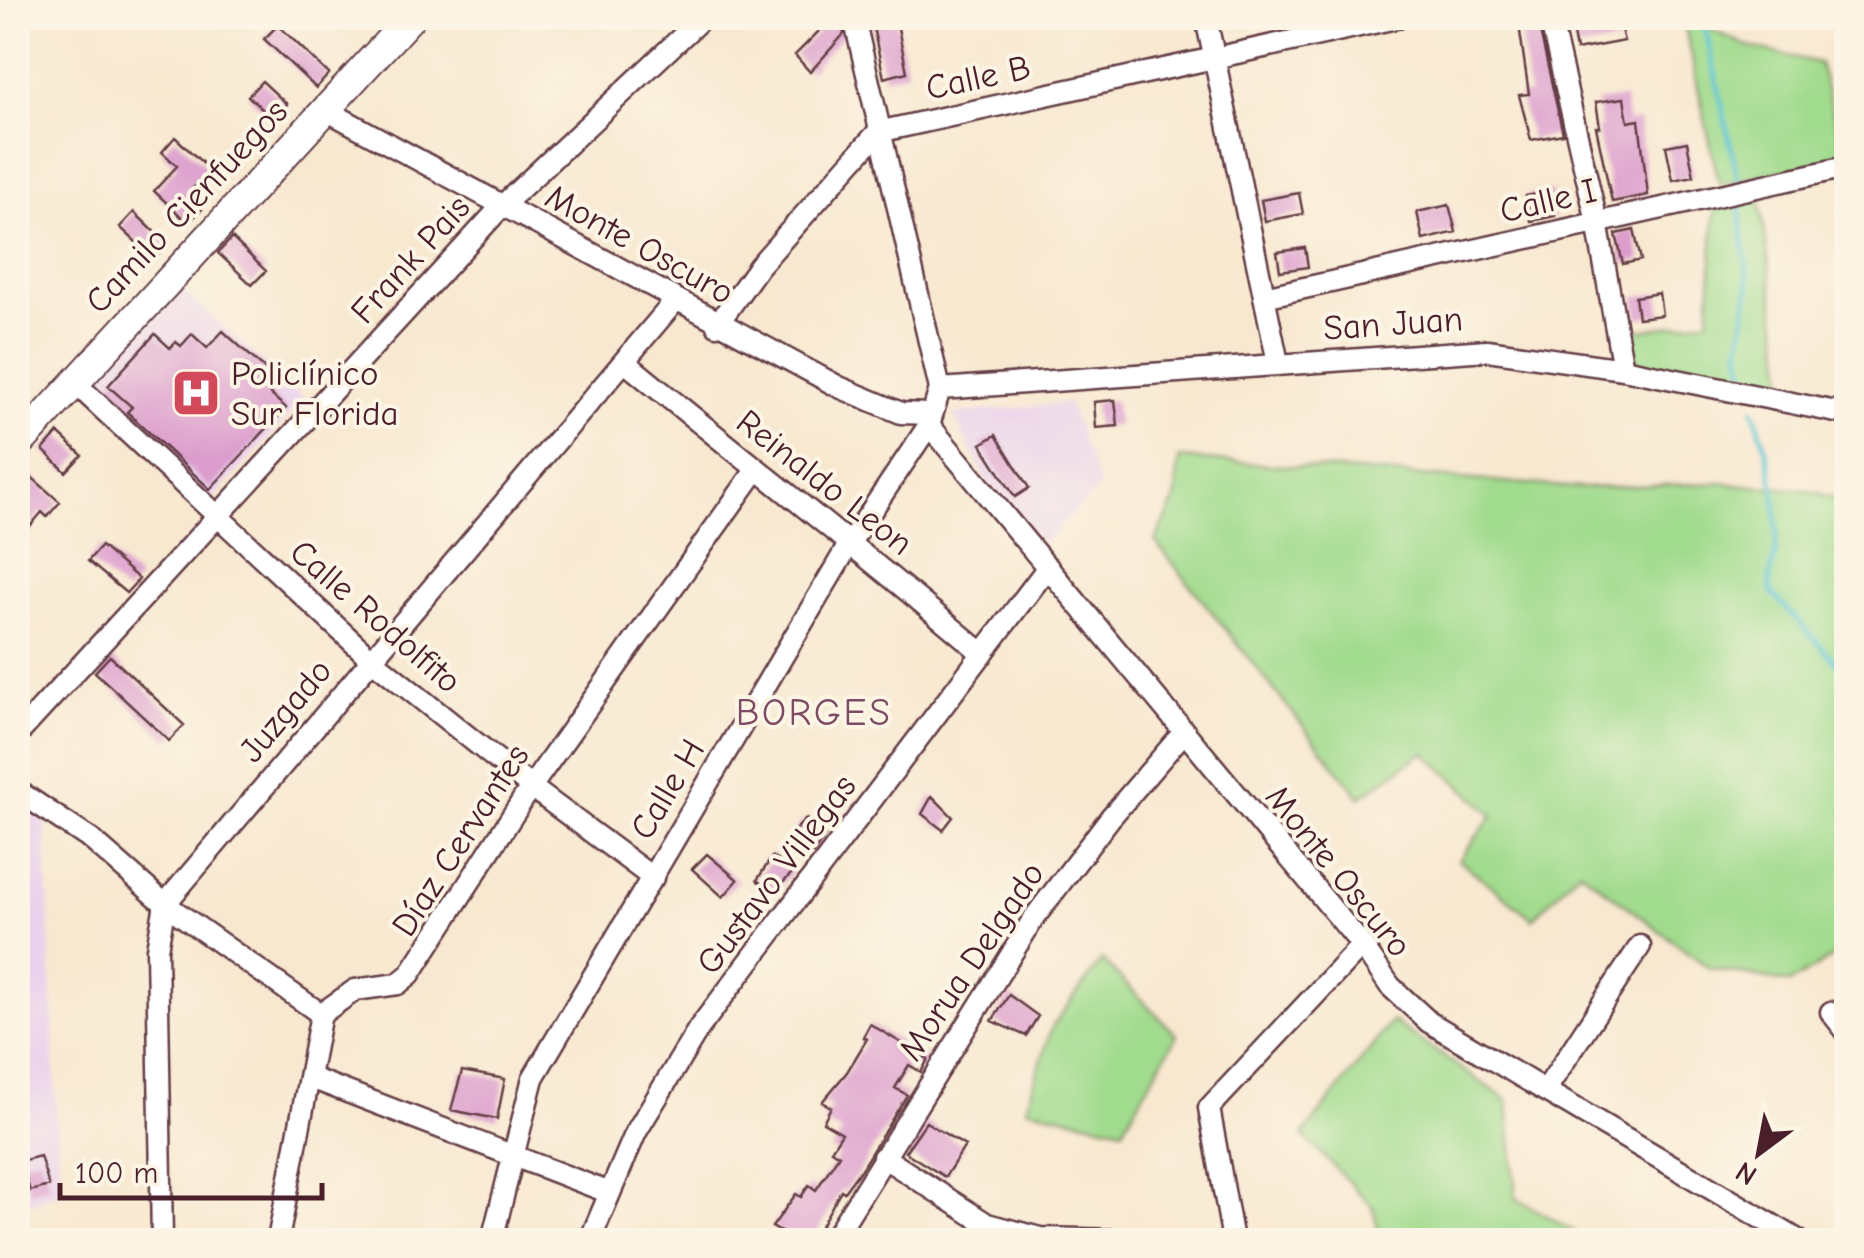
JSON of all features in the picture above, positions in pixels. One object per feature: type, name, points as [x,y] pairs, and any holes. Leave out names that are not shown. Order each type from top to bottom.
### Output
[{"type":"street","name":"Camilo Cienfuegos","points":[[18,445],[410,18]]},
{"type":"street","name":"Frank Pais","points":[[18,734],[502,206],[702,18]]},
{"type":"street","points":[[854,18],[940,390]]},
{"type":"street","points":[[1206,18],[1278,363]]},
{"type":"street","name":"Calle B","points":[[878,132],[1396,18]]},
{"type":"street","points":[[1550,18],[1597,222],[1623,369]]},
{"type":"street","name":"Monte Oscuro","points":[[326,110],[717,325],[876,404],[929,420],[1362,946],[1390,986],[1429,1022],[1798,1240]]},
{"type":"street","points":[[717,325],[758,266],[878,132]]},
{"type":"street","name":"Calle I","points":[[1264,297],[1846,166]]},
{"type":"street","name":"Juzgado","points":[[165,904],[675,301]]},
{"type":"street","name":"San Juan","points":[[940,390],[1487,350],[1623,369],[1846,414]]},
{"type":"street","name":"Reinaldo Leon","points":[[624,362],[756,470],[852,541],[983,654]]},
{"type":"street","name":"Calle Rodolfito","points":[[74,383],[217,520],[370,658],[530,787],[653,878]]},
{"type":"street","name":"Calle H","points":[[492,1240],[533,1078],[852,541],[929,420],[940,390]]},
{"type":"street","name":"Díaz Cervantes","points":[[322,1014],[355,990],[404,981],[530,787],[756,470]]},
{"type":"street","name":"Gustavo Villegas","points":[[590,1240],[636,1132],[700,1028],[1048,568]]},
{"type":"street","name":"Morua Delgado","points":[[833,1240],[1034,918],[1110,818],[1184,732]]},
{"type":"street","points":[[18,791],[92,841],[165,904],[322,1014],[278,1240]]},
{"type":"street","points":[[162,1240],[157,949],[165,904]]},
{"type":"street","points":[[1231,1240],[1209,1108],[1362,946]]},
{"type":"street","points":[[1545,1091],[1640,946]]},
{"type":"street","points":[[1831,1012],[1846,1031]]},
{"type":"street","points":[[311,1078],[510,1158],[610,1193]]},
{"type":"street","points":[[884,1156],[987,1224],[1040,1238],[1122,1240]]},
{"type":"shaded area","name":"Policlínico Sur Florida","points":[[181,289],[304,399],[211,500],[89,387]]},
{"type":"shaded area","points":[[1068,403],[1100,486],[1043,544],[985,478],[953,414]]},
{"type":"shaded area","points":[[18,791],[45,808],[59,1192],[18,1208]]},
{"type":"green space","points":[[1683,18],[1711,18],[1714,31],[1750,47],[1819,63],[1845,158],[1719,184]]},
{"type":"green space","points":[[1759,191],[1786,389],[1631,362],[1631,332],[1709,319],[1715,200]]},
{"type":"green space","points":[[1179,458],[1582,488],[1719,483],[1807,490],[1846,501],[1846,949],[1790,983],[1709,968],[1579,870],[1533,919],[1459,860],[1493,815],[1424,752],[1360,797],[1155,541],[1175,501]]},
{"type":"green space","points":[[1102,960],[1177,1035],[1123,1129],[1026,1108],[1052,1027]]},
{"type":"green space","points":[[1392,1021],[1508,1101],[1516,1198],[1588,1240],[1380,1240],[1373,1207],[1303,1135]]},
{"type":"building","points":[[832,18],[841,18],[844,34],[810,72],[795,55]]},
{"type":"building","points":[[871,18],[896,18],[907,72],[884,78]]},
{"type":"building","points":[[1518,18],[1537,18],[1563,134],[1531,140],[1519,95],[1529,94]]},
{"type":"building","points":[[1570,18],[1618,18],[1624,41],[1576,50]]},
{"type":"building","points":[[278,25],[329,74],[316,88],[264,39]]},
{"type":"building","points":[[262,81],[287,104],[273,119],[248,96]]},
{"type":"building","points":[[1624,98],[1628,122],[1639,120],[1648,195],[1612,202],[1596,127],[1600,127],[1596,102]]},
{"type":"building","points":[[175,137],[210,170],[187,195],[202,209],[188,223],[154,191],[177,166],[162,152]]},
{"type":"building","points":[[1687,142],[1694,176],[1673,180],[1666,146]]},
{"type":"building","points":[[1551,191],[1555,216],[1531,221],[1526,196]]},
{"type":"building","points":[[1299,193],[1303,214],[1265,221],[1261,200]]},
{"type":"building","points":[[1449,205],[1456,232],[1423,240],[1417,212]]},
{"type":"building","points":[[134,212],[168,245],[154,259],[120,227]]},
{"type":"building","points":[[1634,230],[1641,260],[1623,264],[1616,234]]},
{"type":"building","points":[[232,238],[266,271],[252,285],[218,253]]},
{"type":"building","points":[[1305,248],[1308,267],[1280,271],[1277,252]]},
{"type":"building","points":[[1659,293],[1662,315],[1638,318],[1635,297]]},
{"type":"building","name":"Policlínico Sur Florida","points":[[223,331],[279,382],[269,393],[286,408],[210,489],[127,412],[132,407],[108,386],[155,334],[170,348],[176,342],[181,346],[192,334],[207,348]]},
{"type":"building","points":[[1115,400],[1118,426],[1096,428],[1094,402]]},
{"type":"building","points":[[58,433],[82,455],[66,472],[43,450]]},
{"type":"building","points":[[996,435],[1029,488],[1015,497],[981,444]]},
{"type":"building","points":[[18,465],[60,502],[47,517],[42,512],[26,531],[18,524]]},
{"type":"building","points":[[101,546],[139,579],[126,593],[88,561]]},
{"type":"building","points":[[110,656],[184,725],[169,741],[95,672]]},
{"type":"building","points":[[932,796],[953,817],[943,830],[922,814]]},
{"type":"building","points":[[806,819],[825,836],[813,854],[794,831]]},
{"type":"building","points":[[707,854],[738,880],[723,897],[692,869]]},
{"type":"building","points":[[772,857],[794,871],[772,894],[757,880]]},
{"type":"building","points":[[1009,995],[1038,1016],[1026,1036],[992,1021]]},
{"type":"building","points":[[870,1024],[928,1059],[921,1072],[909,1065],[895,1088],[907,1095],[861,1169],[844,1192],[841,1190],[813,1240],[795,1240],[772,1227],[796,1194],[801,1197],[809,1185],[816,1190],[839,1155],[831,1150],[842,1133],[823,1122],[831,1107],[822,1102],[847,1072],[867,1039],[863,1037]]},
{"type":"building","points":[[462,1071],[505,1079],[497,1119],[451,1110]]},
{"type":"building","points":[[926,1122],[965,1146],[945,1177],[905,1152]]},
{"type":"building","points":[[40,1156],[49,1186],[30,1191],[21,1161]]},
{"type":"waterway","points":[[1703,18],[1739,184]]},
{"type":"waterway","points":[[1739,199],[1749,290],[1740,351],[1749,387]]},
{"type":"waterway","points":[[1753,409],[1775,494],[1777,529],[1771,592],[1846,673]]},
{"type":"place","name":"Policlínico Sur Florida","points":[[196,393]]},
{"type":"district","name":"BORGES","points":[[814,712]]}]
